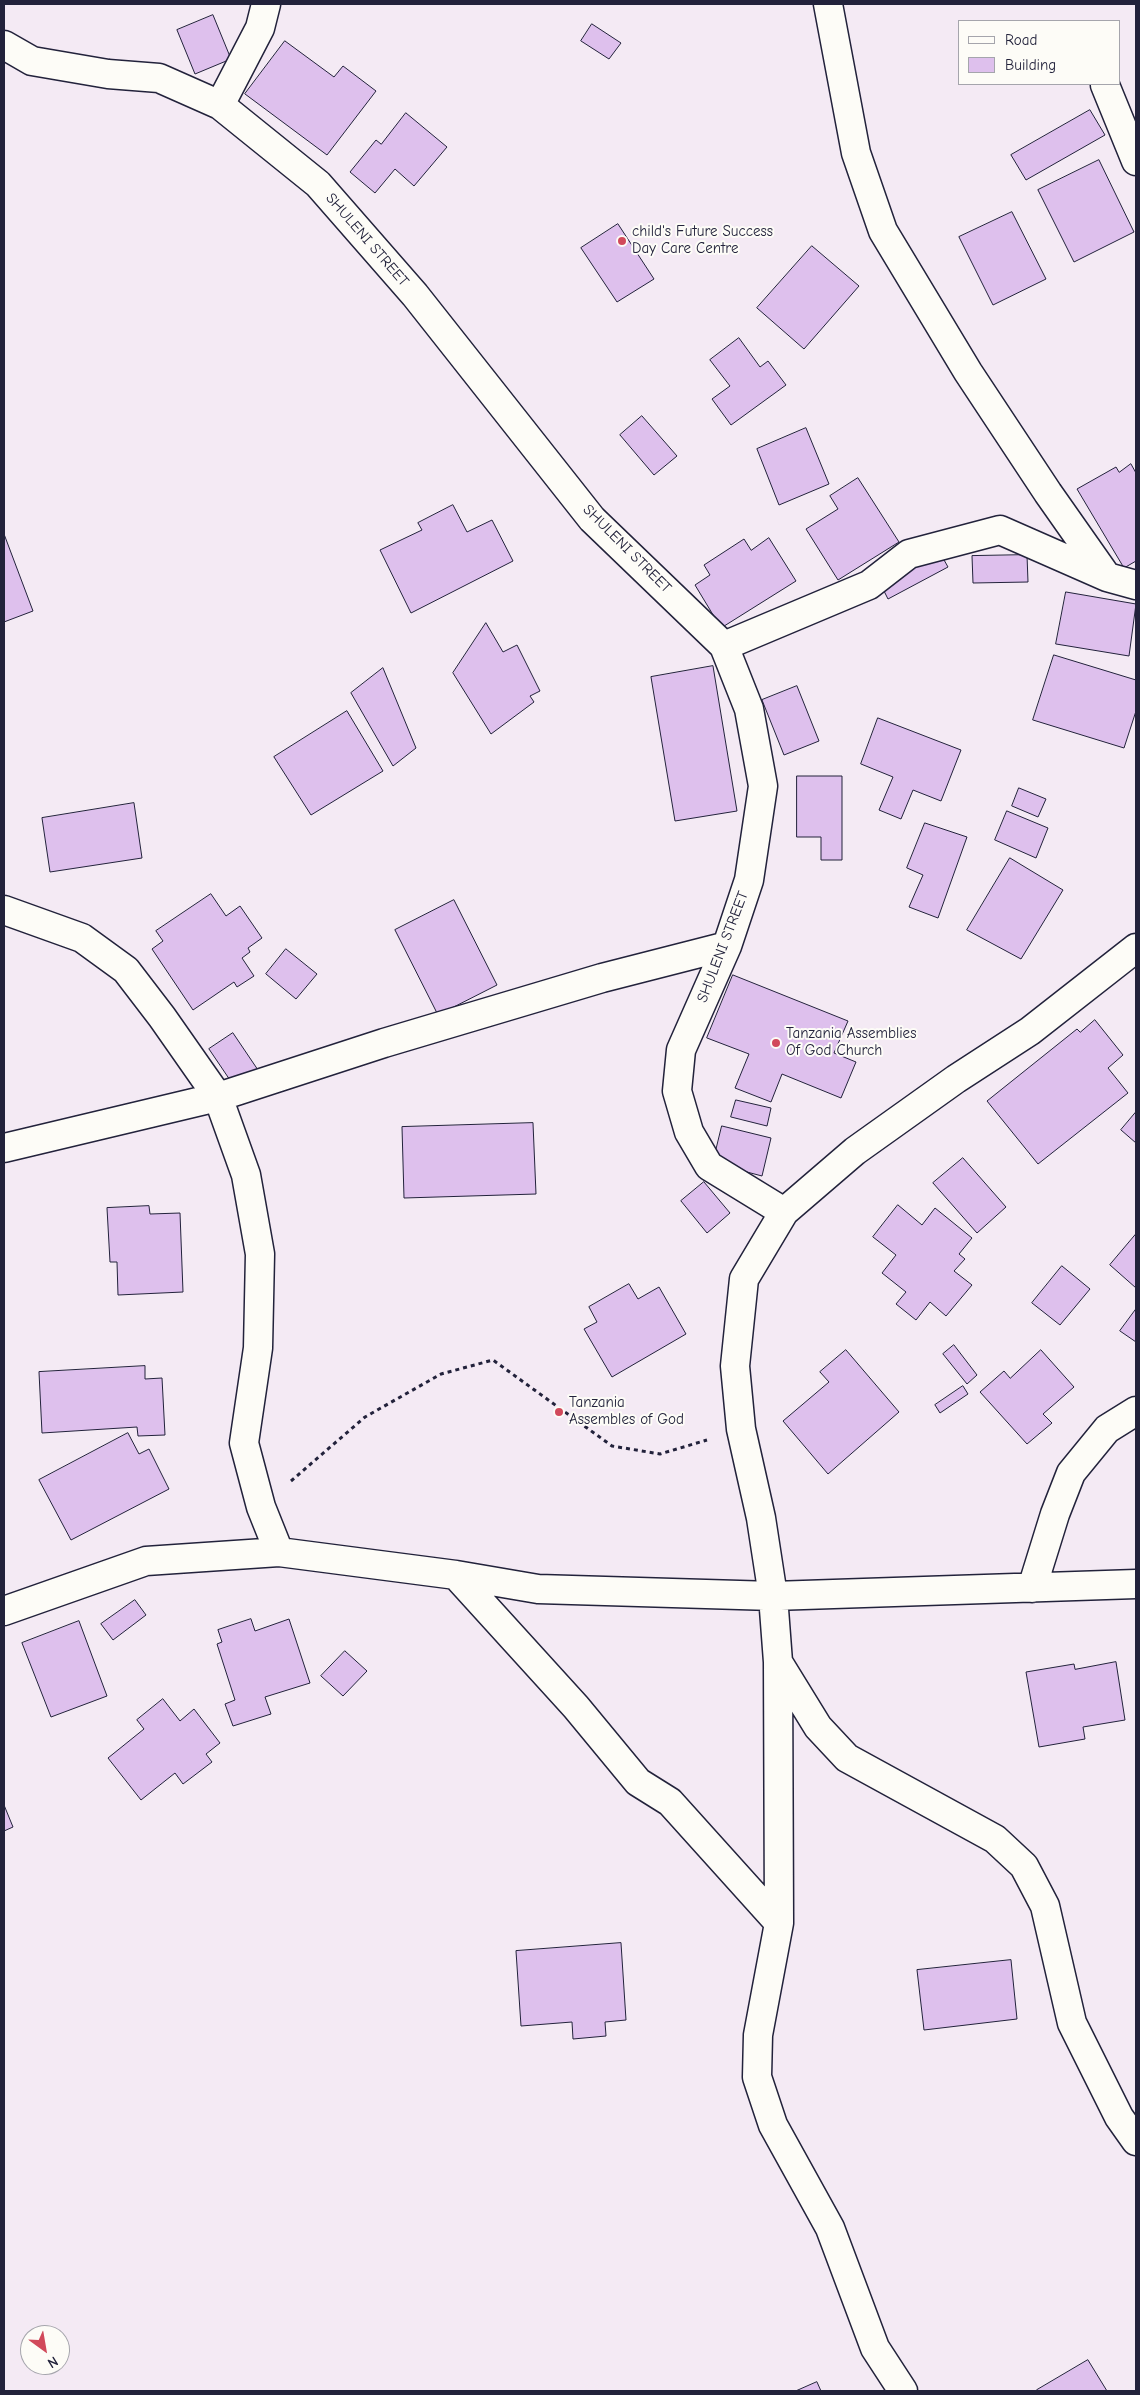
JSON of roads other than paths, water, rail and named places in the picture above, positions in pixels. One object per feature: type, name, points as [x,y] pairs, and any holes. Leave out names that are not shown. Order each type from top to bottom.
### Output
[{"type":"street","points":[[220,105],[260,28],[266,4]]},
{"type":"street","points":[[828,4],[856,152],[883,231],[968,372],[1048,493],[1107,577]]},
{"type":"street","name":"SHULENI STREET","points":[[4,45],[32,61],[108,74],[158,78],[220,105],[318,184],[415,295],[592,519],[724,646],[750,709],[763,786],[749,880],[727,946],[681,1050],[678,1091],[689,1132],[709,1166],[784,1212]]},
{"type":"street","points":[[1105,86],[1136,161]]},
{"type":"street","points":[[724,646],[869,585],[909,554],[1000,530],[1107,577],[1136,585]]},
{"type":"street","points":[[4,910],[82,938],[126,970],[162,1017],[218,1097],[246,1175],[260,1254],[258,1348],[244,1443],[261,1507],[280,1552]]},
{"type":"street","points":[[4,1148],[218,1097],[384,1043],[602,978],[727,946]]},
{"type":"street","points":[[903,2391],[875,2348],[830,2228],[773,2125],[757,2077],[758,2035],[779,1923],[778,1662],[773,1596],[761,1518],[741,1429],[735,1366],[744,1279],[784,1212],[855,1151],[956,1079],[1030,1032],[1136,948]]},
{"type":"street","points":[[1032,1588],[1055,1514],[1071,1473],[1107,1429],[1136,1411]]},
{"type":"street","points":[[4,1611],[146,1561],[280,1552],[456,1575],[538,1589],[773,1596],[1136,1584]]},
{"type":"street","points":[[456,1575],[576,1707],[638,1782],[670,1802],[779,1923]]},
{"type":"street","points":[[778,1662],[818,1727],[847,1758],[995,1839],[1024,1866],[1045,1906],[1072,2023],[1119,2117],[1136,2141]]},
{"type":"place","name":"child's Future Success Day Care Centre","points":[[622,241]]},
{"type":"place","name":"Tanzania Assemblies Of God Church","points":[[776,1043]]},
{"type":"place","name":"Tanzania Assembles of God","points":[[559,1412]]}]
